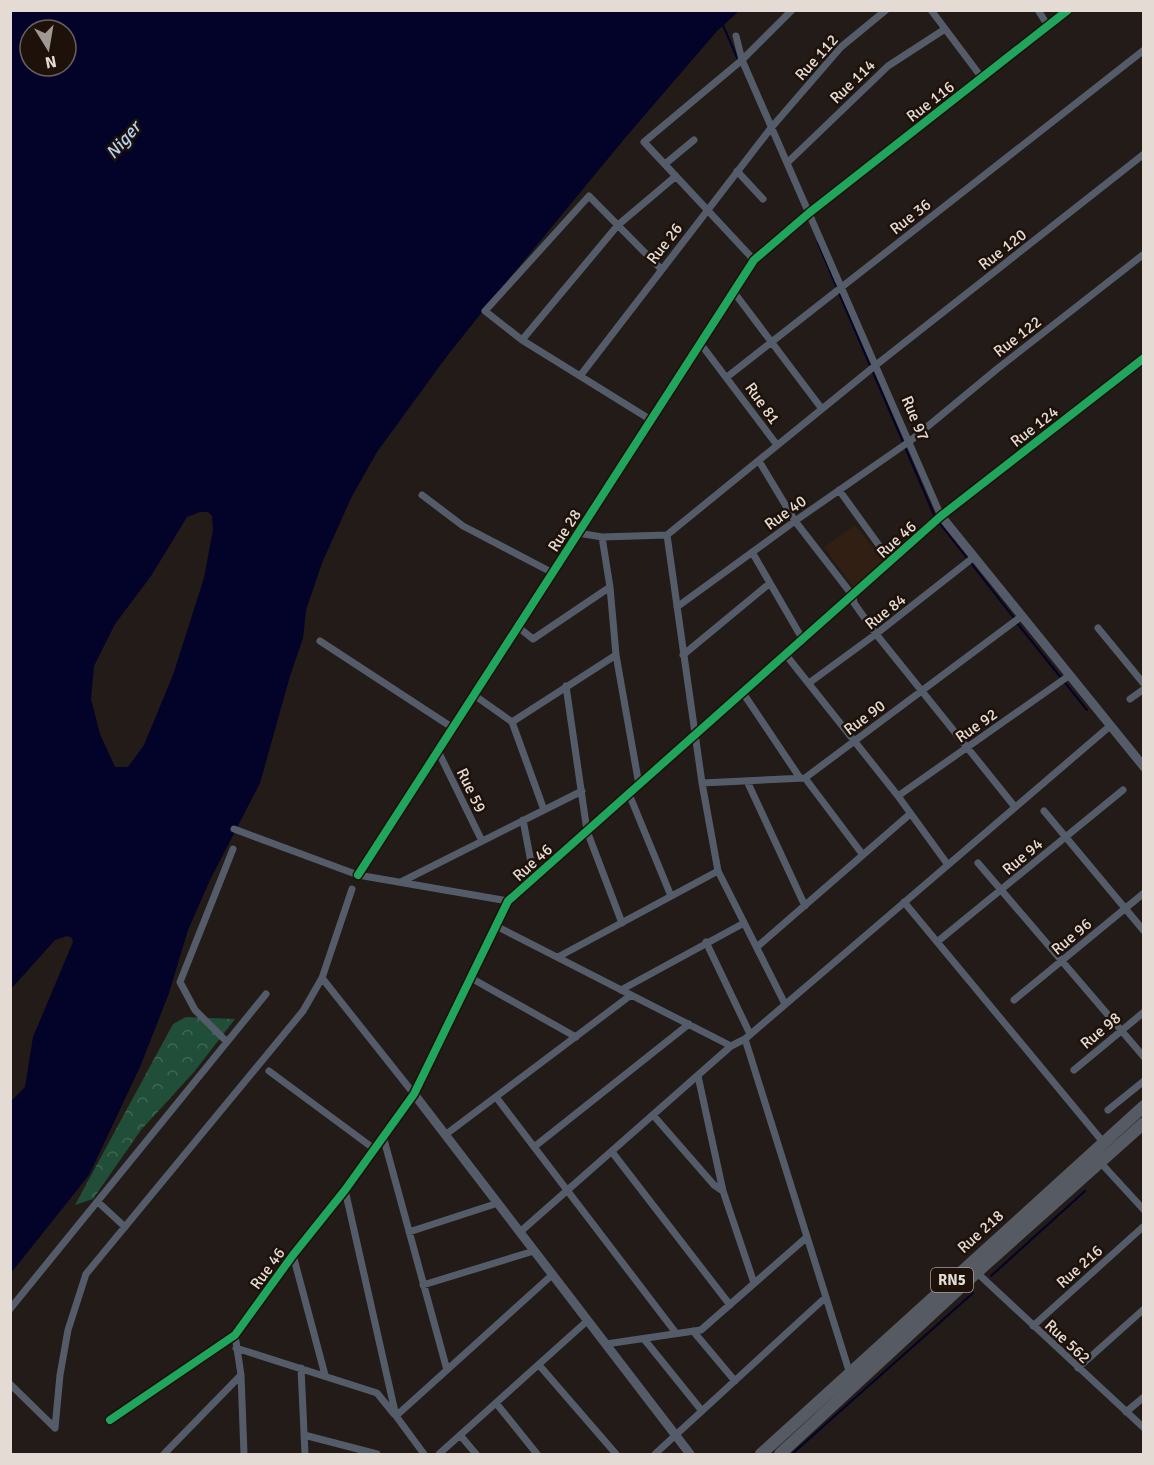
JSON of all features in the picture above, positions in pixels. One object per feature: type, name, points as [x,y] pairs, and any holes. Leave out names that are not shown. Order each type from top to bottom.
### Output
[{"type":"highway","name":"Rue 218","points":[[780,1455],[1143,1106]]},
{"type":"highway","name":"Rue 218","points":[[761,1455],[850,1374],[1143,1123]]},
{"type":"street","points":[[754,260],[644,142],[742,60],[792,10]]},
{"type":"street","name":"Rue 112","points":[[771,129],[841,47],[886,10]]},
{"type":"street","points":[[944,10],[933,13],[982,78]]},
{"type":"street","points":[[1038,10],[1048,26]]},
{"type":"street","name":"Rue 116","points":[[809,213],[1068,10]]},
{"type":"street","name":"Rue 114","points":[[787,164],[888,66],[945,29]]},
{"type":"street","name":"Rue 97","points":[[736,36],[742,60],[771,129],[942,516],[1065,679],[1110,726],[1143,767]]},
{"type":"street","name":"Rue 36","points":[[727,377],[1143,50]]},
{"type":"street","name":"Rue 26","points":[[580,376],[771,129]]},
{"type":"street","points":[[665,164],[694,140]]},
{"type":"street","name":"Rue 120","points":[[667,535],[876,365],[1143,154]]},
{"type":"street","points":[[738,171],[763,199]]},
{"type":"street","points":[[522,340],[618,225],[676,176]]},
{"type":"street","points":[[651,420],[522,340],[485,311],[589,196],[662,269]]},
{"type":"street","name":"Rue 28","points":[[358,875],[754,260],[809,213]]},
{"type":"street","name":"Rue 122","points":[[909,441],[1143,254]]},
{"type":"street","points":[[733,291],[822,409]]},
{"type":"street","points":[[700,343],[727,377]]},
{"type":"street","name":"Rue 124","points":[[942,516],[1143,358]]},
{"type":"street","name":"Rue 81","points":[[727,377],[777,446]]},
{"type":"street","name":"Rue 40","points":[[677,607],[909,441]]},
{"type":"street","points":[[759,461],[795,521],[853,596],[854,603],[876,634],[1015,807]]},
{"type":"street","points":[[839,490],[891,562]]},
{"type":"street","points":[[422,495],[463,526],[553,573]]},
{"type":"street","name":"Rue 46","points":[[110,1420],[235,1335],[293,1255],[345,1190],[414,1094],[508,901],[942,516]]},
{"type":"street","points":[[578,533],[602,537],[667,535],[694,737],[718,871],[785,1004]]},
{"type":"street","points":[[602,537],[610,587],[616,655],[639,785]]},
{"type":"street","points":[[752,552],[803,640]]},
{"type":"street","name":"Rue 84","points":[[809,683],[974,557]]},
{"type":"street","points":[[683,655],[770,583]]},
{"type":"street","points":[[518,627],[533,639],[610,587]]},
{"type":"street","name":"Rue 90","points":[[803,778],[1018,619]]},
{"type":"street","points":[[1098,628],[1143,684]]},
{"type":"street","points":[[320,641],[453,728]]},
{"type":"street","points":[[512,722],[616,655]]},
{"type":"street","points":[[786,655],[898,796],[948,865]]},
{"type":"street","name":"Rue 92","points":[[898,796],[1065,679]]},
{"type":"street","points":[[566,686],[588,831],[622,923]]},
{"type":"street","points":[[1130,699],[1143,689]]},
{"type":"street","points":[[743,693],[803,778],[863,855]]},
{"type":"street","points":[[474,695],[512,722],[544,810]]},
{"type":"street","points":[[520,1232],[731,1046],[747,1037],[1110,726]]},
{"type":"street","name":"Rue 59","points":[[438,751],[482,841]]},
{"type":"street","points":[[702,783],[803,778]]},
{"type":"street","points":[[747,781],[805,906]]},
{"type":"street","name":"Rue 94","points":[[937,942],[1123,790]]},
{"type":"street","points":[[401,882],[582,791]]},
{"type":"street","points":[[628,794],[671,896]]},
{"type":"street","points":[[1044,811],[1143,931]]},
{"type":"street","points":[[757,948],[910,814]]},
{"type":"street","points":[[523,820],[534,878]]},
{"type":"street","points":[[234,829],[358,875],[508,901]]},
{"type":"street","points":[[228,1042],[195,1010],[180,982],[233,849]]},
{"type":"street","points":[[978,863],[1143,1057]]},
{"type":"street","points":[[558,957],[718,871]]},
{"type":"street","points":[[10,1384],[55,1428],[60,1375],[68,1330],[86,1274],[303,1011],[322,978],[352,889]]},
{"type":"street","name":"Rue 96","points":[[1014,1000],[1143,892]]},
{"type":"street","points":[[904,902],[1103,1142]]},
{"type":"street","points":[[621,990],[744,923]]},
{"type":"street","points":[[496,926],[731,1046]]},
{"type":"street","points":[[706,942],[747,1037],[850,1374]]},
{"type":"street","points":[[322,978],[446,1135],[690,1455]]},
{"type":"street","points":[[471,978],[576,1037]]},
{"type":"street","points":[[10,1309],[266,994]]},
{"type":"street","points":[[446,1135],[631,995]]},
{"type":"street","name":"Rue 98","points":[[1074,1070],[1143,1012]]},
{"type":"street","points":[[534,1147],[688,1024]]},
{"type":"street","points":[[269,1071],[373,1148]]},
{"type":"street","points":[[698,1076],[723,1191],[754,1283]]},
{"type":"street","points":[[1108,1110],[1143,1081]]},
{"type":"street","points":[[496,1097],[676,1334]]},
{"type":"street","points":[[653,1115],[714,1185],[723,1191]]},
{"type":"street","points":[[383,1136],[447,1370]]},
{"type":"street","points":[[612,1152],[730,1305]]},
{"type":"street","points":[[1100,1162],[1143,1210]]},
{"type":"street","points":[[345,1190],[396,1416]]},
{"type":"street","points":[[98,1202],[125,1227]]},
{"type":"street","points":[[409,1232],[498,1203]]},
{"type":"street","name":"Rue 216","points":[[1033,1326],[1143,1226]]},
{"type":"street","points":[[606,1344],[701,1330],[807,1237]]},
{"type":"street","points":[[423,1285],[534,1251]]},
{"type":"street","points":[[293,1255],[325,1375]]},
{"type":"street","name":"Rue 562","points":[[972,1268],[1143,1428]]},
{"type":"street","points":[[396,1416],[552,1275]]},
{"type":"street","points":[[655,1455],[826,1297]]},
{"type":"street","points":[[1078,1368],[1143,1309]]},
{"type":"street","points":[[439,1455],[588,1321]]},
{"type":"street","points":[[693,1331],[735,1381]]},
{"type":"street","points":[[235,1335],[241,1376],[243,1455]]},
{"type":"street","points":[[644,1339],[702,1412]]},
{"type":"street","points":[[236,1348],[377,1393],[424,1455]]},
{"type":"street","points":[[539,1365],[615,1455]]},
{"type":"street","points":[[301,1368],[304,1455]]},
{"type":"street","points":[[164,1455],[241,1376]]},
{"type":"street","points":[[1126,1413],[1143,1397]]},
{"type":"street","points":[[496,1403],[537,1455]]},
{"type":"street","points":[[304,1435],[377,1455]]},
{"type":"street","points":[[460,1435],[476,1455]]},
{"type":"shaded area","points":[[855,525],[883,560],[854,588],[824,547]]},
{"type":"green space","points":[[186,1017],[235,1019],[194,1072],[141,1130],[93,1199],[75,1205],[173,1024]]},
{"type":"water","name":"Niger","points":[[11,11],[739,11],[717,31],[625,138],[490,302],[447,356],[377,452],[351,498],[322,563],[306,610],[303,638],[260,783],[210,880],[188,930],[169,993],[140,1067],[89,1175],[11,1273],[11,1101],[25,1087],[33,1037],[73,942],[72,938],[67,936],[55,940],[11,989]],"holes":[[[200,512],[208,512],[212,516],[213,530],[204,578],[173,675],[144,745],[128,767],[115,767],[100,734],[91,699],[94,666],[115,624],[151,576],[187,517]]]},
{"type":"waterway","points":[[722,23],[739,62]]},
{"type":"waterway","points":[[818,243],[837,288]]},
{"type":"waterway","points":[[839,293],[903,442]]},
{"type":"waterway","points":[[905,447],[935,517]]},
{"type":"waterway","points":[[938,521],[1014,618]]},
{"type":"waterway","points":[[1017,623],[1087,710]]},
{"type":"waterway","points":[[991,1276],[1085,1191]]},
{"type":"waterway","points":[[792,1454],[973,1293]]},
{"type":"cycle path","points":[[358,875],[754,260],[809,213],[1068,10]]},
{"type":"cycle path","points":[[110,1420],[235,1335],[293,1255],[345,1190],[414,1094],[508,901],[941,516],[1144,358]]}]
